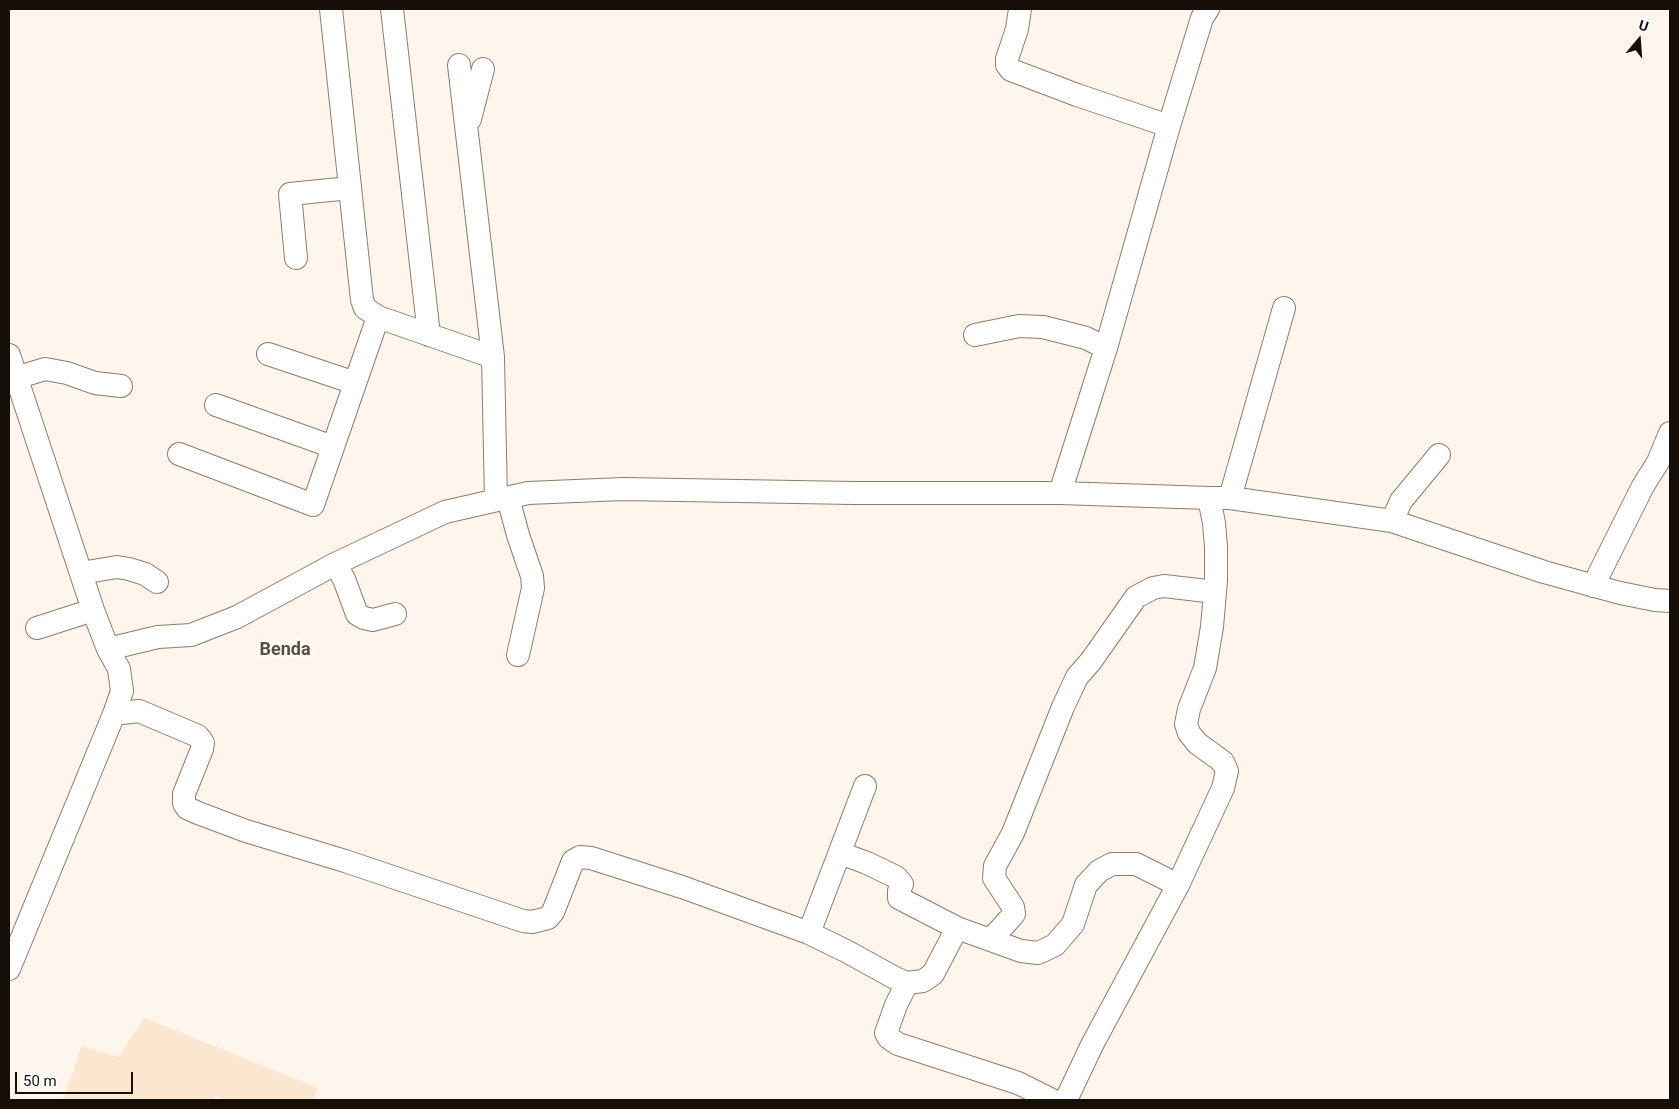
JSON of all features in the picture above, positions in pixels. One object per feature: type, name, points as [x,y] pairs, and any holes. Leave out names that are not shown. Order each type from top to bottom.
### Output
[{"type":"street","points":[[332,9],[362,300],[365,308],[378,317],[493,358]]},
{"type":"street","points":[[392,9],[428,335]]},
{"type":"street","points":[[1020,9],[1017,29],[1007,59],[1007,65],[1011,70],[1077,95],[1169,126]]},
{"type":"street","points":[[1060,492],[1106,348],[1169,126],[1202,18],[1208,9]]},
{"type":"street","points":[[459,65],[493,358],[502,499],[533,582],[518,655]]},
{"type":"street","points":[[467,132],[483,69]]},
{"type":"street","points":[[296,258],[290,194],[350,188]]},
{"type":"street","points":[[1066,1100],[1092,1045],[1178,885],[1223,788],[1227,771],[1223,762],[1196,742],[1189,733],[1186,724],[1188,709],[1205,668],[1215,592],[1216,548],[1214,523],[1220,498],[1284,308]]},
{"type":"street","points":[[179,454],[313,505],[378,317]]},
{"type":"street","points":[[975,336],[1019,326],[1043,327],[1086,338],[1106,348]]},
{"type":"street","points":[[268,354],[355,383]]},
{"type":"street","points":[[9,355],[12,378],[93,610],[108,648],[119,668],[122,690],[114,714],[9,969]]},
{"type":"street","points":[[12,378],[45,369],[95,383],[121,386]]},
{"type":"street","points":[[216,405],[333,447]]},
{"type":"street","points":[[1593,586],[1646,480],[1658,462],[1670,433]]},
{"type":"street","points":[[1392,521],[1401,501],[1439,455]]},
{"type":"street","points":[[108,648],[158,637],[191,635],[238,617],[336,564],[445,512],[528,494],[622,488],[853,493],[1060,492],[1220,498],[1392,521],[1544,572],[1593,586],[1646,598],[1670,601]]},
{"type":"street","points":[[336,564],[357,614],[373,620],[395,614]]},
{"type":"street","points":[[81,573],[117,567],[145,574],[157,582]]},
{"type":"street","points":[[988,939],[996,934],[1014,914],[1013,907],[994,878],[995,866],[1013,833],[1076,677],[1101,648],[1136,597],[1153,588],[1164,586],[1215,592]]},
{"type":"street","points":[[37,628],[93,610]]},
{"type":"street","points":[[114,714],[139,711],[146,713],[192,733],[200,739],[202,749],[183,798],[184,803],[190,810],[246,831],[345,861],[514,918],[532,922],[548,918],[553,912],[573,861],[580,857],[591,858],[682,887],[809,933],[846,950],[907,983],[923,981],[933,974],[957,928]]},
{"type":"street","points":[[809,933],[865,786]]},
{"type":"street","points":[[840,853],[896,877],[902,884],[898,891],[898,898],[957,928],[1022,951],[1038,952],[1055,945],[1073,924],[1086,885],[1099,871],[1112,864],[1136,864],[1178,885]]},
{"type":"street","points":[[907,983],[896,1005],[886,1033],[889,1038],[898,1044],[1018,1083],[1052,1100]]},
{"type":"shaded area","points":[[144,1018],[318,1088],[313,1100],[227,1100],[215,1096],[214,1100],[63,1100],[82,1046],[119,1057]]},
{"type":"district","name":"Benda","points":[[285,650]]}]
